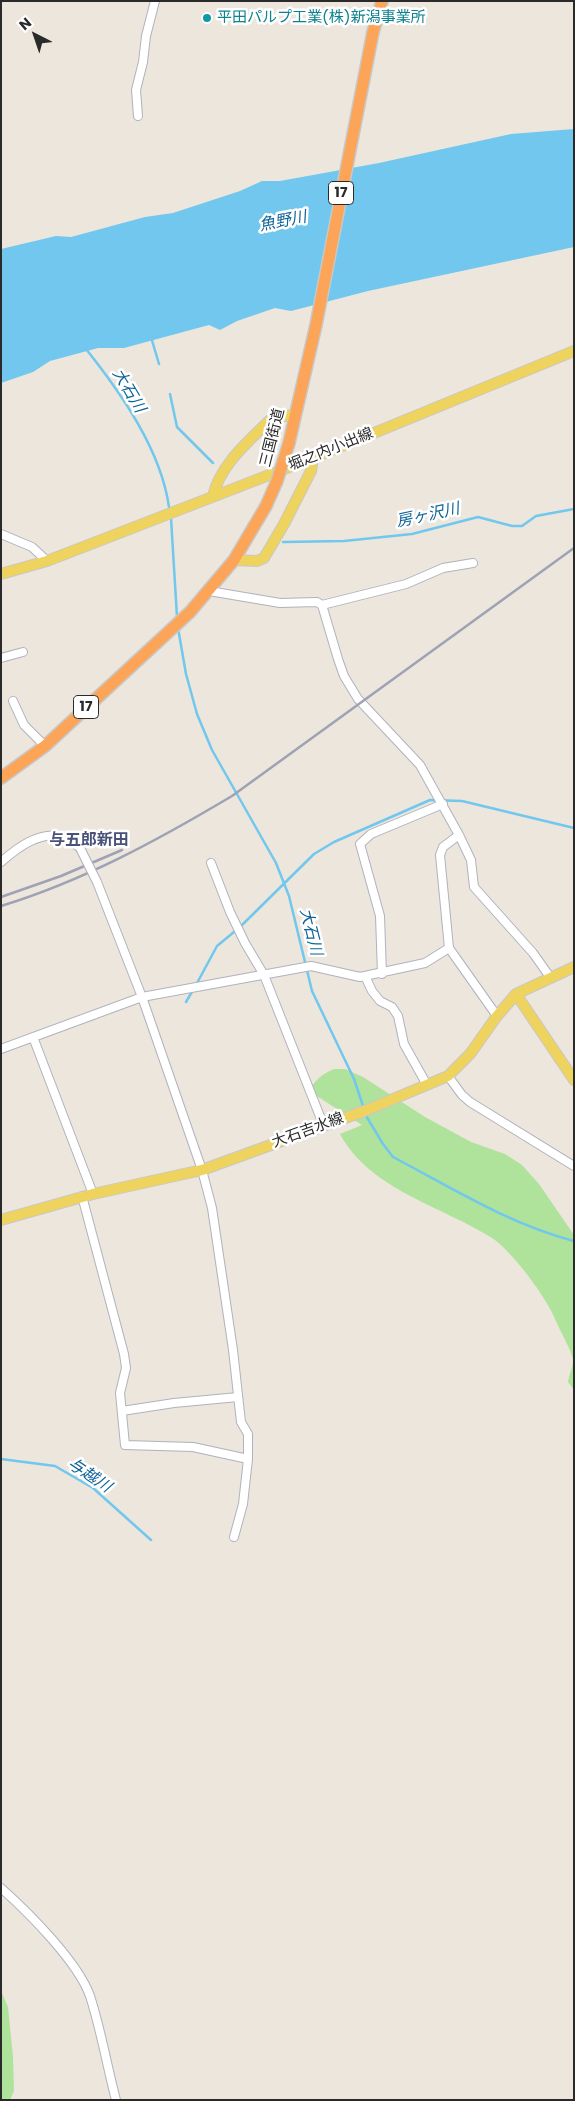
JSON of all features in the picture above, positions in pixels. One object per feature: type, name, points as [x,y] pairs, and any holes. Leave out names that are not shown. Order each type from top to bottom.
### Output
[{"type":"highway","name":"三国街道","points":[[1,778],[45,746],[190,612],[234,560],[258,520],[277,482],[289,443],[316,325],[367,60],[382,1]]},
{"type":"main road","name":"堀之内小出線","points":[[1,574],[47,561],[314,458],[574,351]]},
{"type":"main road","points":[[213,496],[216,481],[224,470],[270,420],[276,416],[294,415]]},
{"type":"main road","points":[[234,560],[256,561],[264,558],[284,524],[311,470],[314,458]]},
{"type":"main road","name":"大石吉水線","points":[[1,1220],[82,1196],[202,1170],[323,1124],[364,1111],[448,1076],[470,1054],[497,1016],[516,994],[574,967]]},
{"type":"main road","points":[[516,994],[574,1080]]},
{"type":"street","points":[[138,116],[136,90],[144,62],[146,36],[155,1]]},
{"type":"street","points":[[1,534],[32,546],[47,561]]},
{"type":"street","points":[[209,591],[280,603],[317,602],[322,604],[406,584],[443,568],[473,563]]},
{"type":"street","points":[[322,604],[344,676],[358,699],[420,765],[443,804],[471,860],[474,887],[533,952],[550,977]]},
{"type":"street","points":[[1,658],[23,652]]},
{"type":"street","points":[[13,701],[24,725],[45,746]]},
{"type":"street","points":[[382,974],[380,916],[360,844],[371,834],[443,804]]},
{"type":"street","points":[[459,835],[443,847],[440,855],[450,948],[497,1016]]},
{"type":"street","points":[[1,862],[28,842],[45,836],[64,837],[80,848],[97,882],[142,997],[202,1170],[212,1208],[241,1422],[248,1434],[248,1459],[243,1504],[234,1537]]},
{"type":"street","points":[[211,863],[245,944],[264,975],[323,1124]]},
{"type":"street","points":[[1,1049],[142,997],[311,966],[360,977],[382,974],[425,963],[450,948]]},
{"type":"street","points":[[365,976],[380,1001],[392,1007],[398,1016],[404,1044],[427,1085]]},
{"type":"street","points":[[33,1037],[93,1194]]},
{"type":"street","points":[[448,1076],[462,1095],[470,1102],[574,1166]]},
{"type":"street","points":[[82,1196],[124,1354],[126,1368],[120,1393],[125,1445],[193,1447],[248,1459]]},
{"type":"street","points":[[122,1411],[174,1403],[238,1397]]},
{"type":"street","points":[[1,1888],[64,1954],[81,1977],[89,1996],[116,2100]]},
{"type":"green space","points":[[334,1069],[345,1069],[363,1077],[425,1117],[471,1142],[505,1154],[522,1165],[539,1184],[574,1235],[574,1390],[568,1382],[573,1360],[568,1346],[545,1300],[509,1253],[492,1238],[388,1183],[369,1169],[353,1153],[340,1134],[362,1125],[309,1091],[319,1078]]},
{"type":"green space","points":[[1,1991],[8,2007],[13,2057],[14,2091],[10,2100],[1,2100]]},
{"type":"water","name":"魚野川","points":[[574,129],[574,247],[368,291],[291,311],[275,308],[237,321],[220,330],[209,325],[124,348],[98,348],[50,361],[33,372],[1,383],[1,249],[56,236],[71,237],[145,217],[173,213],[240,191],[262,181],[280,181],[379,163],[511,134]]},
{"type":"waterway","name":"房ヶ沢川","points":[[151,337],[159,364]]},
{"type":"waterway","name":"大石川","points":[[86,349],[113,384],[138,423],[158,464],[169,507]]},
{"type":"waterway","name":"房ヶ沢川","points":[[170,394],[177,427],[213,463]]},
{"type":"waterway","name":"房ヶ沢川","points":[[283,542],[344,541],[412,534],[478,517],[512,526],[522,526],[536,516],[574,509]]},
{"type":"waterway","name":"大石川","points":[[171,518],[177,617]]},
{"type":"waterway","name":"大石川","points":[[178,628],[186,674],[197,714],[212,750],[276,863],[289,896],[312,991],[354,1079],[364,1109]]},
{"type":"waterway","points":[[196,985],[217,946],[240,927],[314,854],[334,842],[430,800],[462,801],[574,828]]},
{"type":"waterway","points":[[186,1002],[193,990]]},
{"type":"waterway","name":"大石川","points":[[365,1114],[393,1157],[504,1215],[550,1234],[574,1241]]},
{"type":"waterway","name":"与越川","points":[[1,1459],[55,1466],[93,1488],[151,1540]]},
{"type":"railway","points":[[1,906],[91,872],[148,844],[232,796],[574,548]]},
{"type":"railway","points":[[1,897],[61,876],[122,850]]},
{"type":"place","name":"平田パルプ工業(株)新潟事業所","points":[[207,18]]},
{"type":"district","name":"与五郎新田","points":[[89,841]]}]
